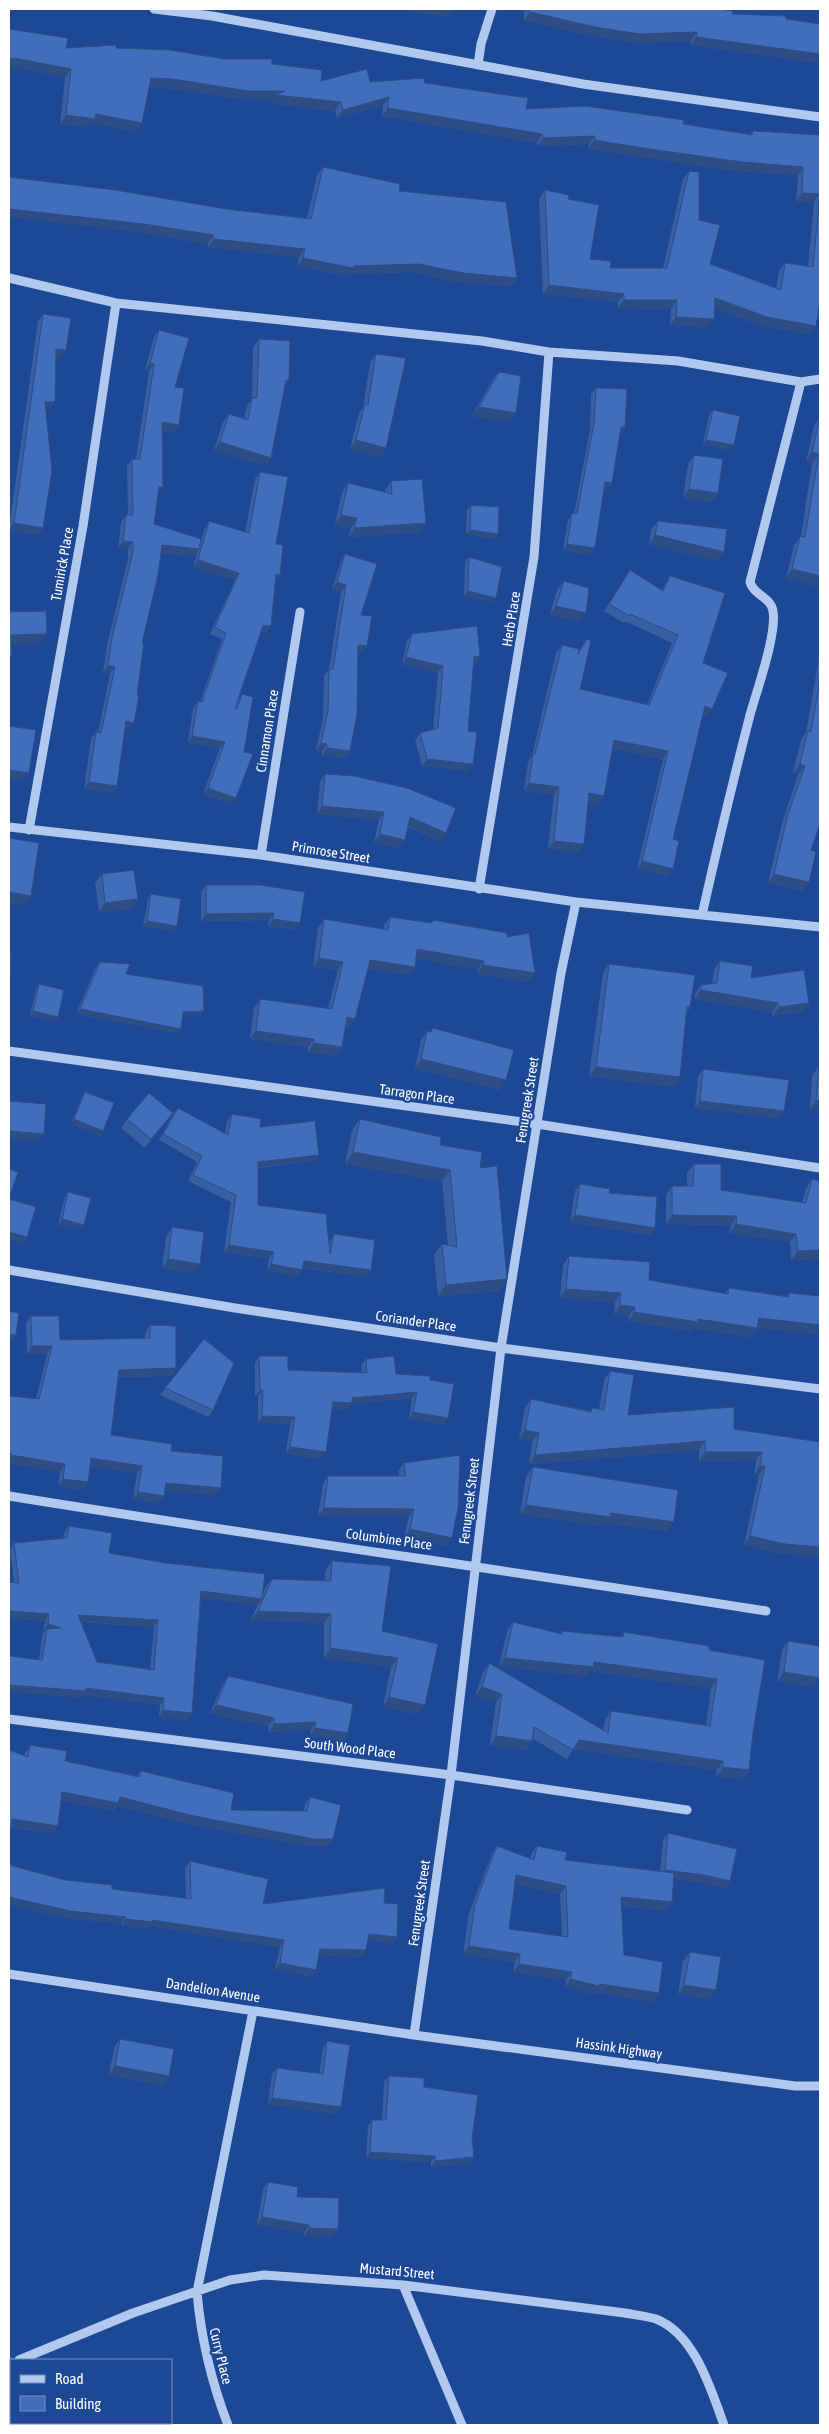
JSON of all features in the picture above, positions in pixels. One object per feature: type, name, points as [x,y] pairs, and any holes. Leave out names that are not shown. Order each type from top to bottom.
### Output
[{"type":"street","points":[[154,9],[212,16],[582,84],[820,116]]},
{"type":"street","points":[[478,65],[492,9]]},
{"type":"street","points":[[9,278],[116,303],[472,340],[548,352],[678,361],[753,372],[801,382],[820,379]]},
{"type":"street","name":"Tumirick Place","points":[[29,830],[83,526],[116,303]]},
{"type":"street","name":"Herb Place","points":[[479,889],[534,558],[548,352]]},
{"type":"street","points":[[702,915],[734,778],[767,656],[774,616],[773,608],[769,601],[751,587],[750,582],[801,382]]},
{"type":"street","name":"Cinnamon Place","points":[[261,855],[300,612]]},
{"type":"street","name":"Primrose Street","points":[[9,827],[261,855],[576,902],[820,927]]},
{"type":"street","name":"Fenugreek Street","points":[[414,2035],[451,1775],[501,1348],[561,973],[576,902]]},
{"type":"street","name":"Tarragon Place","points":[[9,1051],[537,1124],[820,1168]]},
{"type":"street","name":"Coriander Place","points":[[9,1270],[235,1308],[501,1348],[820,1389]]},
{"type":"street","name":"Columbine Place","points":[[9,1496],[224,1530],[476,1565],[766,1611]]},
{"type":"street","name":"South Wood Place","points":[[9,1719],[451,1775],[688,1810]]},
{"type":"street","name":"Dandelion Avenue","points":[[9,1974],[414,2035]]},
{"type":"street","name":"Curry Place","points":[[228,2425],[208,2371],[200,2331],[197,2292],[253,2011]]},
{"type":"street","name":"Hassink Highway","points":[[414,2035],[786,2085],[820,2086]]},
{"type":"street","name":"Mustard Street","points":[[21,2359],[133,2313],[230,2280],[264,2275],[403,2285],[625,2313],[656,2320],[673,2330],[687,2344],[724,2425]]},
{"type":"street","points":[[403,2285],[462,2425]]},
{"type":"building","points":[[530,9],[720,9],[733,11],[732,14],[786,16],[786,19],[820,24],[820,54],[696,37],[697,32],[640,34],[595,27],[530,12]]},
{"type":"building","points":[[9,29],[68,38],[66,48],[116,45],[116,48],[170,50],[224,59],[272,59],[272,64],[322,70],[321,81],[367,69],[370,82],[424,78],[425,83],[528,98],[526,109],[585,106],[684,120],[683,124],[752,135],[753,131],[820,135],[820,194],[802,193],[803,167],[742,162],[643,148],[594,140],[595,136],[543,138],[542,134],[388,108],[389,97],[343,110],[341,102],[276,95],[285,91],[248,91],[173,79],[151,78],[142,123],[96,114],[95,119],[66,115],[71,69],[14,58],[9,59]]},
{"type":"building","points":[[323,167],[400,184],[399,191],[506,202],[517,278],[463,273],[419,264],[354,266],[353,268],[303,258],[305,249],[214,239],[214,235],[144,224],[9,209],[9,177],[115,190],[226,209],[311,219]]},
{"type":"building","points":[[689,171],[699,172],[699,220],[720,225],[710,264],[781,290],[785,263],[813,267],[820,194],[820,307],[816,326],[767,317],[715,298],[714,319],[676,317],[677,300],[624,300],[624,294],[549,285],[545,190],[569,195],[568,199],[599,205],[590,259],[611,261],[610,268],[667,268]]},
{"type":"building","points":[[43,314],[71,318],[66,350],[56,349],[55,402],[45,402],[52,471],[43,528],[14,523]]},
{"type":"building","points":[[159,330],[189,338],[175,387],[184,388],[179,425],[162,422],[163,487],[159,487],[154,524],[201,539],[199,549],[162,545],[158,575],[142,643],[144,643],[137,695],[139,695],[134,723],[126,721],[117,786],[89,782],[96,732],[101,733],[115,667],[108,665],[112,638],[133,552],[133,542],[123,541],[126,515],[133,515],[132,459],[140,459],[154,364],[150,363]]},
{"type":"building","points":[[259,339],[290,341],[289,380],[286,380],[271,458],[220,442],[229,414],[248,420],[252,398],[257,398]]},
{"type":"building","points":[[376,354],[406,358],[386,448],[356,440],[365,404],[368,405]]},
{"type":"building","points":[[499,372],[521,376],[516,413],[479,407]]},
{"type":"building","points":[[596,388],[627,389],[625,427],[621,427],[612,483],[605,482],[595,548],[567,544],[572,513],[577,514],[594,423]]},
{"type":"building","points":[[713,410],[740,416],[734,445],[706,440]]},
{"type":"building","points":[[820,417],[820,576],[792,569],[800,536],[805,537],[819,454],[812,452]]},
{"type":"building","points":[[694,455],[723,459],[718,493],[689,489]]},
{"type":"building","points":[[260,472],[288,477],[276,544],[283,545],[280,575],[276,574],[271,626],[263,626],[235,708],[237,709],[242,694],[253,697],[244,752],[253,754],[236,798],[208,788],[225,742],[192,736],[198,701],[202,702],[226,633],[215,627],[239,573],[198,560],[209,521],[249,533]]},
{"type":"building","points":[[422,479],[426,523],[354,528],[357,518],[341,515],[348,483],[392,494],[391,481]]},
{"type":"building","points":[[471,505],[499,507],[498,534],[470,530]]},
{"type":"building","points":[[658,521],[727,529],[724,552],[655,535]]},
{"type":"building","points":[[345,554],[377,564],[361,615],[372,616],[367,646],[358,645],[357,714],[350,751],[327,748],[327,744],[321,743],[328,711],[329,669],[333,669],[346,585],[337,582]]},
{"type":"building","points":[[469,557],[502,567],[496,598],[468,591]]},
{"type":"building","points":[[630,570],[663,591],[670,576],[725,593],[703,663],[728,673],[712,709],[705,706],[673,839],[679,841],[673,869],[642,861],[668,751],[614,740],[604,796],[589,793],[584,844],[554,841],[559,787],[529,783],[533,754],[535,754],[562,645],[579,649],[578,654],[587,639],[591,641],[580,689],[649,705],[678,635],[630,614],[629,616],[609,604]]},
{"type":"building","points":[[564,581],[589,588],[586,613],[556,606]]},
{"type":"building","points":[[46,611],[47,634],[11,635],[12,656],[9,656],[9,612]]},
{"type":"building","points":[[477,626],[480,656],[474,657],[468,731],[477,732],[473,764],[427,759],[420,733],[438,728],[443,666],[406,657],[412,634]]},
{"type":"building","points":[[820,681],[820,824],[811,850],[816,852],[809,882],[774,874],[788,814],[805,766],[800,764],[808,731],[811,732]]},
{"type":"building","points":[[9,726],[36,730],[29,773],[9,770]]},
{"type":"building","points":[[325,774],[354,776],[407,788],[456,808],[446,833],[410,817],[405,840],[380,834],[384,812],[322,806]]},
{"type":"building","points":[[9,838],[39,843],[31,896],[9,892]]},
{"type":"building","points":[[134,870],[138,899],[105,903],[102,874]]},
{"type":"building","points":[[206,885],[260,885],[305,892],[300,923],[273,919],[274,913],[206,914]]},
{"type":"building","points":[[151,894],[181,899],[177,926],[147,921]]},
{"type":"building","points":[[390,917],[432,923],[433,920],[507,933],[507,937],[529,933],[535,973],[483,965],[484,961],[417,949],[415,967],[370,960],[355,1019],[347,1017],[342,1047],[314,1043],[314,1039],[256,1031],[260,999],[332,1009],[343,962],[319,958],[324,919],[388,930]]},
{"type":"building","points":[[9,954],[11,954],[10,983],[9,983]]},
{"type":"building","points":[[720,961],[753,966],[751,978],[804,970],[809,1003],[779,1007],[778,1003],[701,990],[701,985],[717,983]]},
{"type":"building","points":[[100,962],[130,964],[126,974],[203,986],[204,1011],[183,1012],[181,1029],[80,1009]]},
{"type":"building","points":[[609,964],[695,975],[690,1007],[687,1006],[680,1077],[596,1067]]},
{"type":"building","points":[[39,984],[64,990],[58,1017],[33,1011]]},
{"type":"building","points":[[433,1028],[514,1050],[506,1080],[421,1059],[427,1031],[431,1032]]},
{"type":"building","points":[[820,1067],[820,1101],[816,1100]]},
{"type":"building","points":[[703,1069],[789,1080],[784,1111],[700,1101]]},
{"type":"building","points":[[85,1092],[114,1103],[103,1131],[74,1119]]},
{"type":"building","points":[[149,1093],[173,1113],[151,1139],[127,1119]]},
{"type":"building","points":[[9,1101],[46,1104],[44,1134],[9,1131]]},
{"type":"building","points":[[178,1108],[228,1135],[232,1114],[261,1119],[260,1127],[315,1121],[319,1155],[258,1162],[258,1205],[326,1214],[330,1254],[334,1234],[375,1240],[371,1270],[304,1261],[302,1270],[271,1264],[274,1252],[229,1245],[236,1195],[193,1175],[202,1156],[163,1134]]},
{"type":"building","points":[[360,1119],[441,1137],[440,1145],[482,1152],[480,1168],[497,1166],[507,1279],[446,1285],[442,1244],[457,1247],[450,1170],[353,1152]]},
{"type":"building","points":[[694,1164],[721,1164],[721,1190],[806,1203],[812,1179],[820,1181],[820,1250],[798,1251],[796,1234],[736,1224],[737,1216],[672,1215],[672,1186],[693,1186]]},
{"type":"building","points":[[9,1169],[18,1172],[9,1199]]},
{"type":"building","points":[[580,1184],[610,1189],[609,1193],[657,1197],[655,1228],[575,1215]]},
{"type":"building","points":[[68,1192],[91,1198],[84,1225],[62,1219]]},
{"type":"building","points":[[9,1199],[36,1207],[27,1237],[9,1232]]},
{"type":"building","points":[[172,1227],[204,1232],[200,1264],[168,1259]]},
{"type":"building","points":[[569,1256],[650,1262],[649,1280],[728,1294],[729,1288],[789,1297],[789,1293],[820,1296],[820,1325],[759,1318],[757,1328],[698,1319],[698,1322],[634,1312],[635,1307],[620,1305],[621,1293],[566,1289]]},
{"type":"building","points":[[9,1311],[19,1313],[16,1335],[9,1334]]},
{"type":"building","points":[[31,1316],[59,1316],[60,1340],[150,1338],[150,1325],[176,1326],[176,1368],[119,1370],[111,1435],[172,1444],[171,1451],[223,1456],[221,1488],[166,1483],[164,1496],[138,1492],[142,1466],[91,1458],[88,1482],[63,1479],[65,1464],[11,1455],[9,1453],[9,1396],[39,1399],[52,1346],[32,1346]]},
{"type":"building","points":[[204,1339],[234,1363],[213,1410],[165,1388]]},
{"type":"building","points":[[259,1356],[288,1356],[288,1370],[367,1373],[366,1359],[394,1356],[396,1374],[430,1376],[430,1380],[454,1384],[448,1418],[413,1412],[417,1392],[352,1398],[352,1403],[333,1402],[326,1452],[290,1447],[295,1417],[262,1416],[263,1390],[260,1390]]},
{"type":"building","points":[[610,1371],[634,1375],[628,1415],[734,1407],[734,1429],[820,1442],[820,1547],[785,1544],[750,1536],[765,1466],[760,1466],[762,1452],[705,1452],[705,1441],[535,1455],[539,1433],[525,1430],[531,1399],[591,1412],[592,1408],[604,1410]]},
{"type":"building","points":[[460,1455],[458,1508],[452,1538],[410,1529],[414,1509],[324,1508],[328,1476],[406,1476],[404,1463]]},
{"type":"building","points":[[533,1467],[678,1490],[674,1522],[611,1513],[610,1517],[526,1505]]},
{"type":"building","points":[[69,1526],[112,1533],[109,1553],[166,1563],[265,1574],[262,1599],[201,1591],[192,1713],[163,1710],[164,1698],[86,1688],[86,1691],[9,1685],[9,1656],[42,1660],[47,1629],[61,1628],[48,1624],[49,1614],[9,1611],[9,1582],[19,1583],[14,1543],[67,1538]],"holes":[[[78,1615],[158,1620],[154,1670],[97,1662]]]},
{"type":"building","points":[[332,1561],[391,1566],[382,1631],[438,1644],[425,1705],[389,1697],[398,1658],[330,1648],[331,1614],[258,1611],[272,1579],[331,1581]]},
{"type":"building","points":[[513,1622],[562,1634],[562,1631],[623,1637],[624,1632],[709,1646],[709,1650],[765,1660],[753,1732],[749,1770],[723,1767],[723,1761],[579,1740],[573,1750],[534,1727],[532,1741],[496,1736],[502,1694],[482,1687],[489,1663],[608,1733],[611,1711],[710,1726],[717,1679],[594,1662],[593,1667],[505,1658]]},
{"type":"building","points":[[788,1641],[820,1646],[820,1678],[784,1672]]},
{"type":"building","points":[[228,1676],[353,1704],[348,1733],[315,1728],[316,1722],[274,1724],[274,1718],[216,1705]]},
{"type":"building","points":[[30,1745],[67,1751],[65,1761],[139,1777],[141,1771],[234,1793],[231,1810],[307,1811],[310,1797],[341,1805],[333,1839],[314,1839],[194,1816],[120,1797],[118,1803],[62,1792],[58,1826],[12,1819],[9,1840],[9,1750],[28,1757]]},
{"type":"building","points":[[668,1833],[737,1849],[730,1881],[704,1875],[665,1870]]},
{"type":"building","points":[[497,1846],[534,1860],[537,1846],[567,1852],[565,1860],[674,1873],[672,1902],[621,1897],[624,1955],[663,1962],[659,1993],[600,1984],[599,1986],[570,1979],[572,1972],[519,1964],[520,1954],[469,1946],[475,1904]],"holes":[[[516,1875],[566,1886],[568,1937],[509,1929]]]},
{"type":"building","points":[[190,1861],[268,1879],[263,1904],[385,1888],[384,1903],[398,1904],[397,1937],[369,1934],[366,1950],[320,1949],[316,1970],[280,1963],[284,1940],[152,1920],[152,1922],[70,1911],[9,1897],[9,1865],[65,1880],[112,1885],[112,1889],[191,1899]]},
{"type":"building","points":[[690,1952],[721,1957],[716,1990],[684,1985]]},
{"type":"building","points":[[120,2039],[174,2049],[169,2076],[115,2066]]},
{"type":"building","points":[[327,2041],[350,2045],[341,2107],[272,2098],[277,2068],[323,2074]]},
{"type":"building","points":[[389,2076],[424,2078],[424,2087],[478,2095],[472,2138],[474,2157],[435,2161],[435,2156],[370,2152],[372,2120],[386,2120]]},
{"type":"building","points":[[268,2182],[298,2187],[297,2197],[339,2198],[338,2229],[309,2228],[309,2225],[262,2217]]}]
